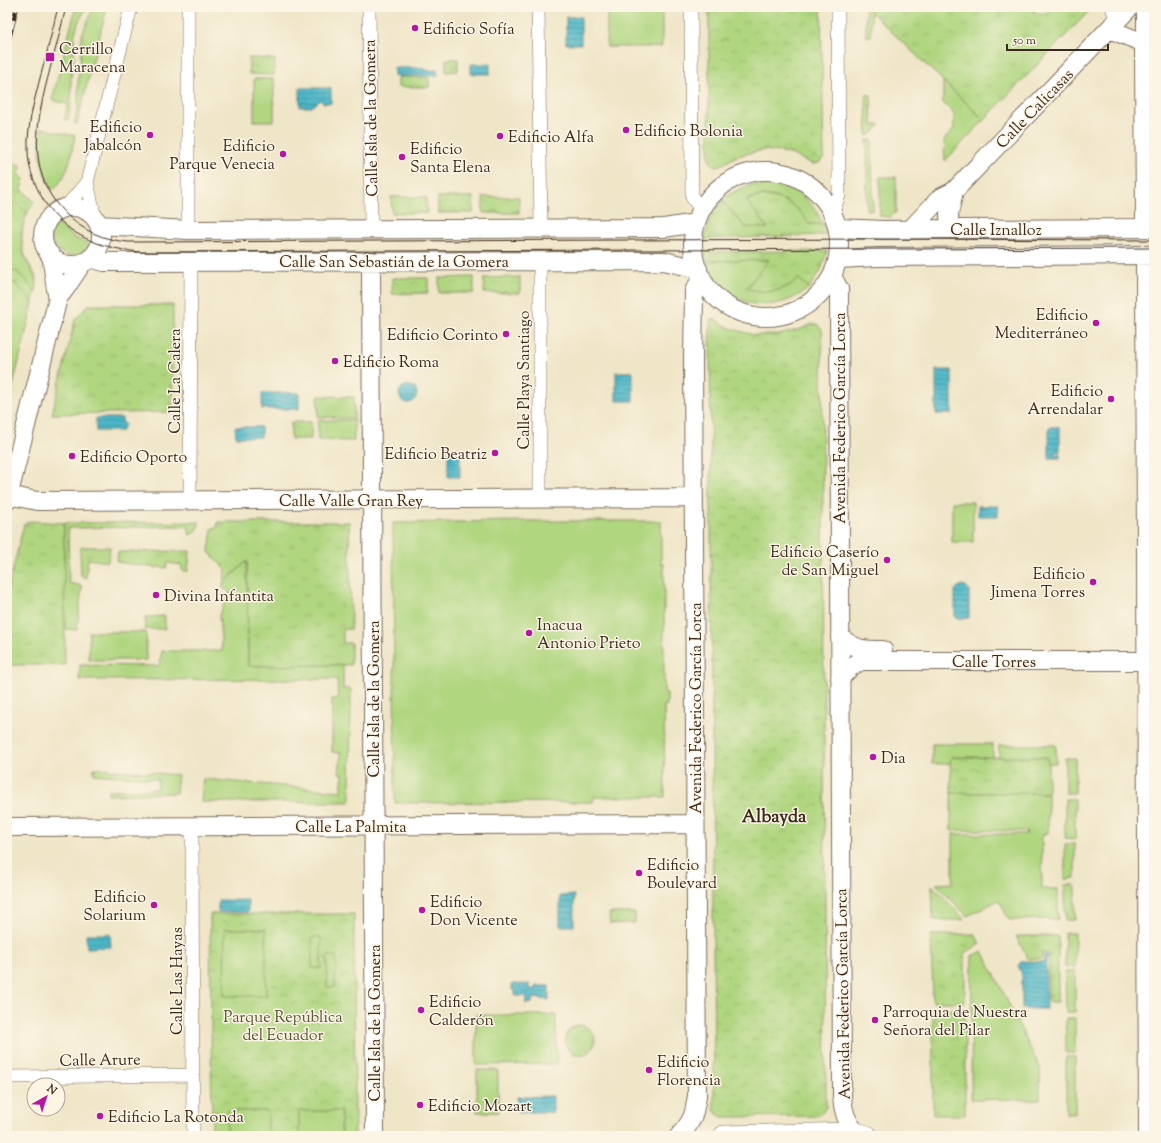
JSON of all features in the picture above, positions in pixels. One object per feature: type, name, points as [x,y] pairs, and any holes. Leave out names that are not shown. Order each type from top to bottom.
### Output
[{"type":"main road","points":[[1124,12],[1141,44]]},
{"type":"main road","points":[[1124,12],[1146,32],[1141,44],[1149,228]]},
{"type":"main road","name":"Calle Calicasas","points":[[910,230],[940,198],[954,191],[1124,12]]},
{"type":"main road","points":[[776,171],[799,178],[819,193],[835,220],[840,239],[835,267],[821,293],[804,306],[785,314],[760,316],[741,312],[714,294],[700,273],[694,251],[694,234],[699,216],[712,194],[729,181],[752,172],[776,171]]},
{"type":"main road","name":"Calle Calicasas","points":[[950,229],[948,214],[954,191]]},
{"type":"main road","points":[[8,498],[58,298],[86,260],[96,252],[101,236],[97,222],[89,213],[82,209],[66,207],[53,214],[47,222],[43,239],[46,248],[58,261],[66,264],[74,264],[86,260]]},
{"type":"main road","name":"Calle San Sebastián de la Gomera","points":[[97,222],[188,230],[664,228],[699,216]]},
{"type":"main road","name":"Calle Iznalloz","points":[[835,220],[884,230],[1149,228]]},
{"type":"main road","points":[[51,255],[54,271],[54,284],[58,298]]},
{"type":"main road","points":[[1148,1136],[1150,255]]},
{"type":"main road","name":"Calle Iznalloz","points":[[835,267],[877,257],[1150,255]]},
{"type":"main road","name":"Calle San Sebastián de la Gomera","points":[[86,260],[104,262],[664,261],[700,273]]},
{"type":"main road","name":"Calle Isla de la Gomera","points":[[371,262],[375,1136]]},
{"type":"main road","name":"Avenida Federico García Lorca","points":[[835,267],[839,289],[842,1104],[846,1118],[861,1135]]},
{"type":"main road","name":"Avenida Federico García Lorca","points":[[679,1136],[687,1127],[694,1114],[697,1096],[694,291],[700,273]]},
{"type":"main road","name":"Calle Valle Gran Rey","points":[[8,498],[37,501],[694,498]]},
{"type":"main road","name":"Calle Torres","points":[[840,637],[851,646],[862,650],[1150,655]]},
{"type":"main road","name":"Calle Torres","points":[[840,678],[851,667],[861,661],[1150,655]]},
{"type":"main road","name":"Calle La Palmita","points":[[7,827],[695,824]]},
{"type":"main road","points":[[724,1136],[861,1135]]},
{"type":"street","points":[[66,207],[86,182],[131,7]]},
{"type":"street","points":[[188,7],[188,230]]},
{"type":"street","name":"Calle Isla de la Gomera","points":[[369,7],[371,229]]},
{"type":"street","points":[[538,7],[541,229]]},
{"type":"street","points":[[692,7],[692,197],[699,216]]},
{"type":"street","points":[[835,220],[839,195],[838,7]]},
{"type":"street","points":[[86,182],[97,222]]},
{"type":"street","name":"Calle Playa Santiago","points":[[540,261],[540,499]]},
{"type":"street","name":"Calle La Calera","points":[[190,500],[191,262]]},
{"type":"street","name":"Calle Las Hayas","points":[[192,826],[194,1136]]},
{"type":"street","name":"Calle Arure","points":[[7,1077],[193,1075]]},
{"type":"green space","points":[[76,7],[87,7],[78,23],[74,37],[74,58],[71,77],[71,104],[68,121],[64,120],[68,104],[52,100]]},
{"type":"green space","points":[[94,7],[107,7],[77,124],[74,123],[78,107],[78,78],[82,34]]},
{"type":"green space","points":[[709,7],[821,7],[824,157],[819,163],[812,164],[789,153],[764,150],[737,156],[721,165],[714,166],[709,159]]},
{"type":"green space","points":[[866,7],[871,7],[871,36],[866,36]]},
{"type":"green space","points":[[871,7],[1034,7],[1034,13],[1048,13],[1049,7],[1093,7],[984,120],[871,12]]},
{"type":"green space","points":[[607,10],[662,10],[662,47],[607,47]]},
{"type":"green space","points":[[249,58],[275,59],[274,75],[249,74]]},
{"type":"green space","points":[[446,59],[458,59],[458,71],[446,72]]},
{"type":"green space","points":[[398,77],[429,78],[429,87],[398,87]]},
{"type":"green space","points":[[254,79],[274,79],[274,121],[254,121]]},
{"type":"green space","points":[[943,81],[984,120],[945,161],[944,140],[954,129],[954,114],[943,103]]},
{"type":"green space","points":[[866,95],[871,95],[872,125],[880,125],[871,135],[867,135]]},
{"type":"green space","points":[[41,128],[75,136],[66,172],[58,185],[52,190],[45,175],[41,160]]},
{"type":"green space","points":[[867,140],[872,140],[873,210],[867,210]]},
{"type":"green space","points":[[11,162],[21,165],[19,175],[24,179],[21,189],[34,201],[22,229],[22,243],[26,258],[37,283],[7,410],[7,176]]},
{"type":"green space","points":[[880,177],[896,177],[896,212],[891,217],[880,216]]},
{"type":"green space","points":[[766,183],[794,190],[801,195],[813,207],[823,224],[809,224],[804,216],[790,203],[782,199],[765,196],[746,200],[768,228],[745,227],[722,200],[743,188]]},
{"type":"green space","points":[[763,196],[778,198],[796,207],[809,224],[823,224],[826,235],[704,239],[710,219],[722,200],[745,227],[768,228],[746,200]]},
{"type":"green space","points":[[391,197],[426,197],[427,213],[392,213]]},
{"type":"green space","points":[[438,197],[473,197],[473,213],[438,213]]},
{"type":"green space","points":[[483,197],[519,197],[519,213],[483,213]]},
{"type":"green space","points":[[15,201],[27,213],[22,230],[22,248],[26,260],[36,278],[36,292],[18,272],[11,271],[7,243],[7,218]]},
{"type":"green space","points":[[55,222],[72,236],[91,246],[84,253],[76,256],[68,256],[61,252],[55,247],[51,240],[51,231]]},
{"type":"green space","points":[[827,251],[821,270],[809,288],[799,279],[786,287],[767,292],[746,288],[769,260],[707,261],[705,252]]},
{"type":"green space","points":[[769,260],[746,288],[767,292],[774,291],[786,287],[799,279],[809,288],[794,297],[779,303],[764,305],[750,303],[736,298],[724,289],[714,277],[707,261]]},
{"type":"green space","points":[[474,277],[474,293],[439,293],[439,278]]},
{"type":"green space","points":[[520,277],[520,293],[484,293],[484,278]]},
{"type":"green space","points":[[392,278],[428,278],[428,293],[392,294]]},
{"type":"green space","points":[[11,282],[15,283],[33,303],[7,410],[7,317]]},
{"type":"green space","points":[[88,305],[173,305],[172,412],[52,414],[75,320]]},
{"type":"green space","points":[[712,319],[730,328],[754,335],[779,335],[798,330],[812,324],[818,325],[822,330],[826,1107],[822,1113],[817,1116],[722,1117],[714,1110],[710,323]]},
{"type":"green space","points":[[318,396],[354,397],[354,418],[318,417]]},
{"type":"green space","points":[[318,420],[354,420],[354,441],[318,440]]},
{"type":"green space","points":[[291,422],[311,422],[311,439],[291,439]]},
{"type":"green space","points":[[952,502],[973,502],[973,542],[952,542]]},
{"type":"green space","points":[[30,521],[64,523],[65,665],[7,665],[7,593],[24,524]]},
{"type":"green space","name":"Inacua Antonio Prieto","points":[[661,521],[661,564],[664,564],[664,692],[667,693],[667,705],[664,705],[665,797],[594,797],[593,802],[395,803],[393,523]]},
{"type":"green space","points":[[199,522],[197,530],[190,535],[188,526],[68,528],[69,583],[82,586],[77,630],[65,629],[64,523]]},
{"type":"green space","points":[[218,522],[349,522],[351,629],[343,629],[343,643],[351,643],[351,665],[248,666],[247,561],[223,584],[226,570],[209,552],[212,528],[217,528]]},
{"type":"green space","points":[[82,547],[110,547],[108,562],[88,559],[86,578],[81,576],[80,550]]},
{"type":"green space","points":[[190,551],[188,571],[182,571],[182,565],[168,563],[166,568],[157,568],[117,562],[118,552]]},
{"type":"green space","points":[[247,561],[248,666],[343,665],[343,689],[351,689],[350,802],[201,802],[203,779],[341,791],[343,774],[339,773],[341,753],[332,752],[332,699],[338,699],[337,679],[79,680],[80,665],[159,666],[162,651],[222,651],[219,615],[230,592],[222,587],[223,584]]},
{"type":"green space","points":[[165,616],[165,629],[145,629],[145,617]]},
{"type":"green space","points":[[89,632],[146,632],[146,660],[89,660]]},
{"type":"green space","points":[[932,744],[993,744],[993,757],[951,757],[950,764],[932,764]]},
{"type":"green space","points":[[999,745],[1056,745],[1056,763],[1048,763],[1047,757],[999,757]]},
{"type":"green space","points":[[950,757],[1048,757],[1048,793],[951,793]]},
{"type":"green space","points":[[1065,758],[1075,758],[1075,793],[1065,793]]},
{"type":"green space","points":[[94,768],[178,775],[176,793],[108,795],[108,790],[157,789],[158,779],[94,774]]},
{"type":"green space","points":[[951,793],[1048,793],[1048,834],[1042,835],[1042,889],[1058,889],[1058,919],[1009,920],[999,900],[967,916],[936,884],[953,883],[953,834],[1027,834],[1026,831],[951,830]]},
{"type":"green space","points":[[1065,799],[1075,799],[1075,839],[1065,838]]},
{"type":"green space","points":[[1065,844],[1075,844],[1075,878],[1065,879]]},
{"type":"green space","points":[[932,885],[965,920],[933,920]]},
{"type":"green space","points":[[1065,885],[1075,885],[1075,920],[1065,920]]},
{"type":"green space","points":[[609,913],[635,913],[635,923],[610,924]]},
{"type":"green space","name":"Parque República del Ecuador","points":[[210,914],[354,914],[355,1136],[212,1136]]},
{"type":"green space","points":[[225,929],[266,929],[266,996],[224,996]]},
{"type":"green space","points":[[1065,933],[1075,933],[1075,967],[1065,967]]},
{"type":"green space","points":[[975,934],[980,944],[965,953],[965,1002],[933,1002],[931,935]]},
{"type":"green space","points":[[1016,936],[1058,936],[1058,1002],[1048,1002],[1049,953],[1042,953],[1042,959],[1028,959]]},
{"type":"green space","points":[[312,937],[321,937],[321,968],[312,968]]},
{"type":"green space","points":[[983,951],[1040,1068],[1040,1100],[971,1099],[972,956]]},
{"type":"green space","points":[[327,956],[336,956],[335,987],[327,987]]},
{"type":"green space","points":[[1065,972],[1075,972],[1075,1012],[1066,1012]]},
{"type":"green space","points":[[933,1009],[965,1009],[965,1115],[933,1115]]},
{"type":"green space","points":[[476,1015],[556,1015],[557,1064],[476,1065]]},
{"type":"green space","points":[[1066,1018],[1075,1018],[1075,1053],[1066,1053]]},
{"type":"green space","points":[[580,1025],[590,1030],[595,1040],[590,1050],[580,1055],[570,1050],[565,1040],[570,1030]]},
{"type":"green space","points":[[1066,1057],[1075,1057],[1075,1114],[1066,1114]]},
{"type":"green space","points":[[477,1070],[498,1070],[498,1112],[477,1112]]},
{"type":"green space","points":[[227,1111],[268,1111],[268,1136],[227,1136]]},
{"type":"green space","points":[[299,1111],[341,1111],[341,1136],[299,1136]]},
{"type":"water","points":[[566,17],[581,17],[581,44],[566,44]]},
{"type":"water","points":[[471,64],[490,64],[490,74],[471,74]]},
{"type":"water","points":[[394,68],[423,68],[423,70],[437,70],[438,76],[394,76]]},
{"type":"water","points":[[300,88],[331,88],[331,103],[324,103],[320,100],[312,107],[300,107]]},
{"type":"water","points":[[936,370],[952,370],[952,414],[936,414]]},
{"type":"water","points":[[616,372],[633,372],[633,401],[616,401]]},
{"type":"water","points":[[408,385],[414,388],[417,394],[414,400],[408,403],[402,400],[399,394],[402,388]]},
{"type":"water","points":[[262,393],[299,393],[299,409],[262,409]]},
{"type":"water","points":[[96,418],[122,418],[122,421],[125,424],[122,431],[96,431]]},
{"type":"water","points":[[235,427],[261,427],[261,437],[236,437]]},
{"type":"water","points":[[1049,427],[1060,427],[1060,452],[1055,452],[1055,454],[1060,455],[1060,458],[1049,458]]},
{"type":"water","points":[[448,452],[460,452],[460,477],[448,477]]},
{"type":"water","points":[[978,506],[998,506],[998,516],[978,516]]},
{"type":"water","points":[[962,585],[966,586],[969,590],[969,618],[955,618],[955,590]]},
{"type":"water","points":[[574,895],[574,926],[560,926],[560,896]]},
{"type":"water","points":[[218,900],[248,900],[248,912],[218,912]]},
{"type":"water","points":[[86,934],[110,934],[111,947],[87,948]]},
{"type":"water","points":[[1044,955],[1048,955],[1048,959],[1046,960],[1046,1009],[1022,1009],[1022,975],[1018,965],[1022,961],[1044,962]]},
{"type":"water","points":[[512,984],[530,984],[530,989],[536,989],[536,986],[549,986],[549,1000],[533,998],[532,1003],[526,1004],[525,996],[515,996],[515,990],[512,990]]},
{"type":"water","points":[[553,1096],[553,1112],[518,1112],[517,1097]]},
{"type":"tram line","points":[[58,7],[35,96],[30,123],[28,141],[30,167],[40,194],[49,208],[59,219],[70,229],[82,236],[110,247],[140,252],[1154,248]]},
{"type":"tram line","points":[[66,7],[41,107],[37,145],[39,163],[44,181],[53,198],[66,214],[79,225],[94,234],[119,241],[877,239],[1154,240]]},
{"type":"railway","points":[[7,46],[17,7]]},
{"type":"place","name":"Edificio Sofía","points":[[415,28]]},
{"type":"place","name":"Cerrillo Maracena","points":[[50,57]]},
{"type":"place","name":"Edificio Bolonia","points":[[626,130]]},
{"type":"place","name":"Edificio Jabalcón","points":[[150,135]]},
{"type":"place","name":"Edificio Alfa","points":[[500,136]]},
{"type":"place","name":"Edificio Parque Venecia","points":[[283,154]]},
{"type":"place","name":"Edificio Santa Elena","points":[[402,157]]},
{"type":"place","name":"Edificio Mediterráneo","points":[[1096,323]]},
{"type":"place","name":"Edificio Corinto","points":[[506,334]]},
{"type":"place","name":"Edificio Roma","points":[[335,361]]},
{"type":"place","name":"Edificio Arrendalar","points":[[1111,399]]},
{"type":"place","name":"Edificio Beatriz","points":[[495,453]]},
{"type":"place","name":"Edificio Oporto","points":[[72,456]]},
{"type":"place","name":"Edificio Caserío de San Miguel","points":[[887,560]]},
{"type":"place","name":"Edificio Jimena Torres","points":[[1093,582]]},
{"type":"place","name":"Divina Infantita","points":[[156,595]]},
{"type":"place","name":"Inacua Antonio Prieto","points":[[529,633]]},
{"type":"place","name":"Dia","points":[[873,757]]},
{"type":"place","name":"Edificio Boulevard","points":[[639,873]]},
{"type":"place","name":"Edificio Solarium","points":[[154,905]]},
{"type":"place","name":"Edificio Don Vicente","points":[[422,910]]},
{"type":"place","name":"Edificio Calderón","points":[[421,1010]]},
{"type":"place","name":"Parroquia de Nuestra Señora del Pilar","points":[[875,1020]]},
{"type":"place","name":"Edificio Florencia","points":[[649,1070]]},
{"type":"place","name":"Edificio Mozart","points":[[420,1105]]},
{"type":"place","name":"Edificio La Rotonda","points":[[100,1116]]},
{"type":"district","name":"Albayda","points":[[774,816]]}]
